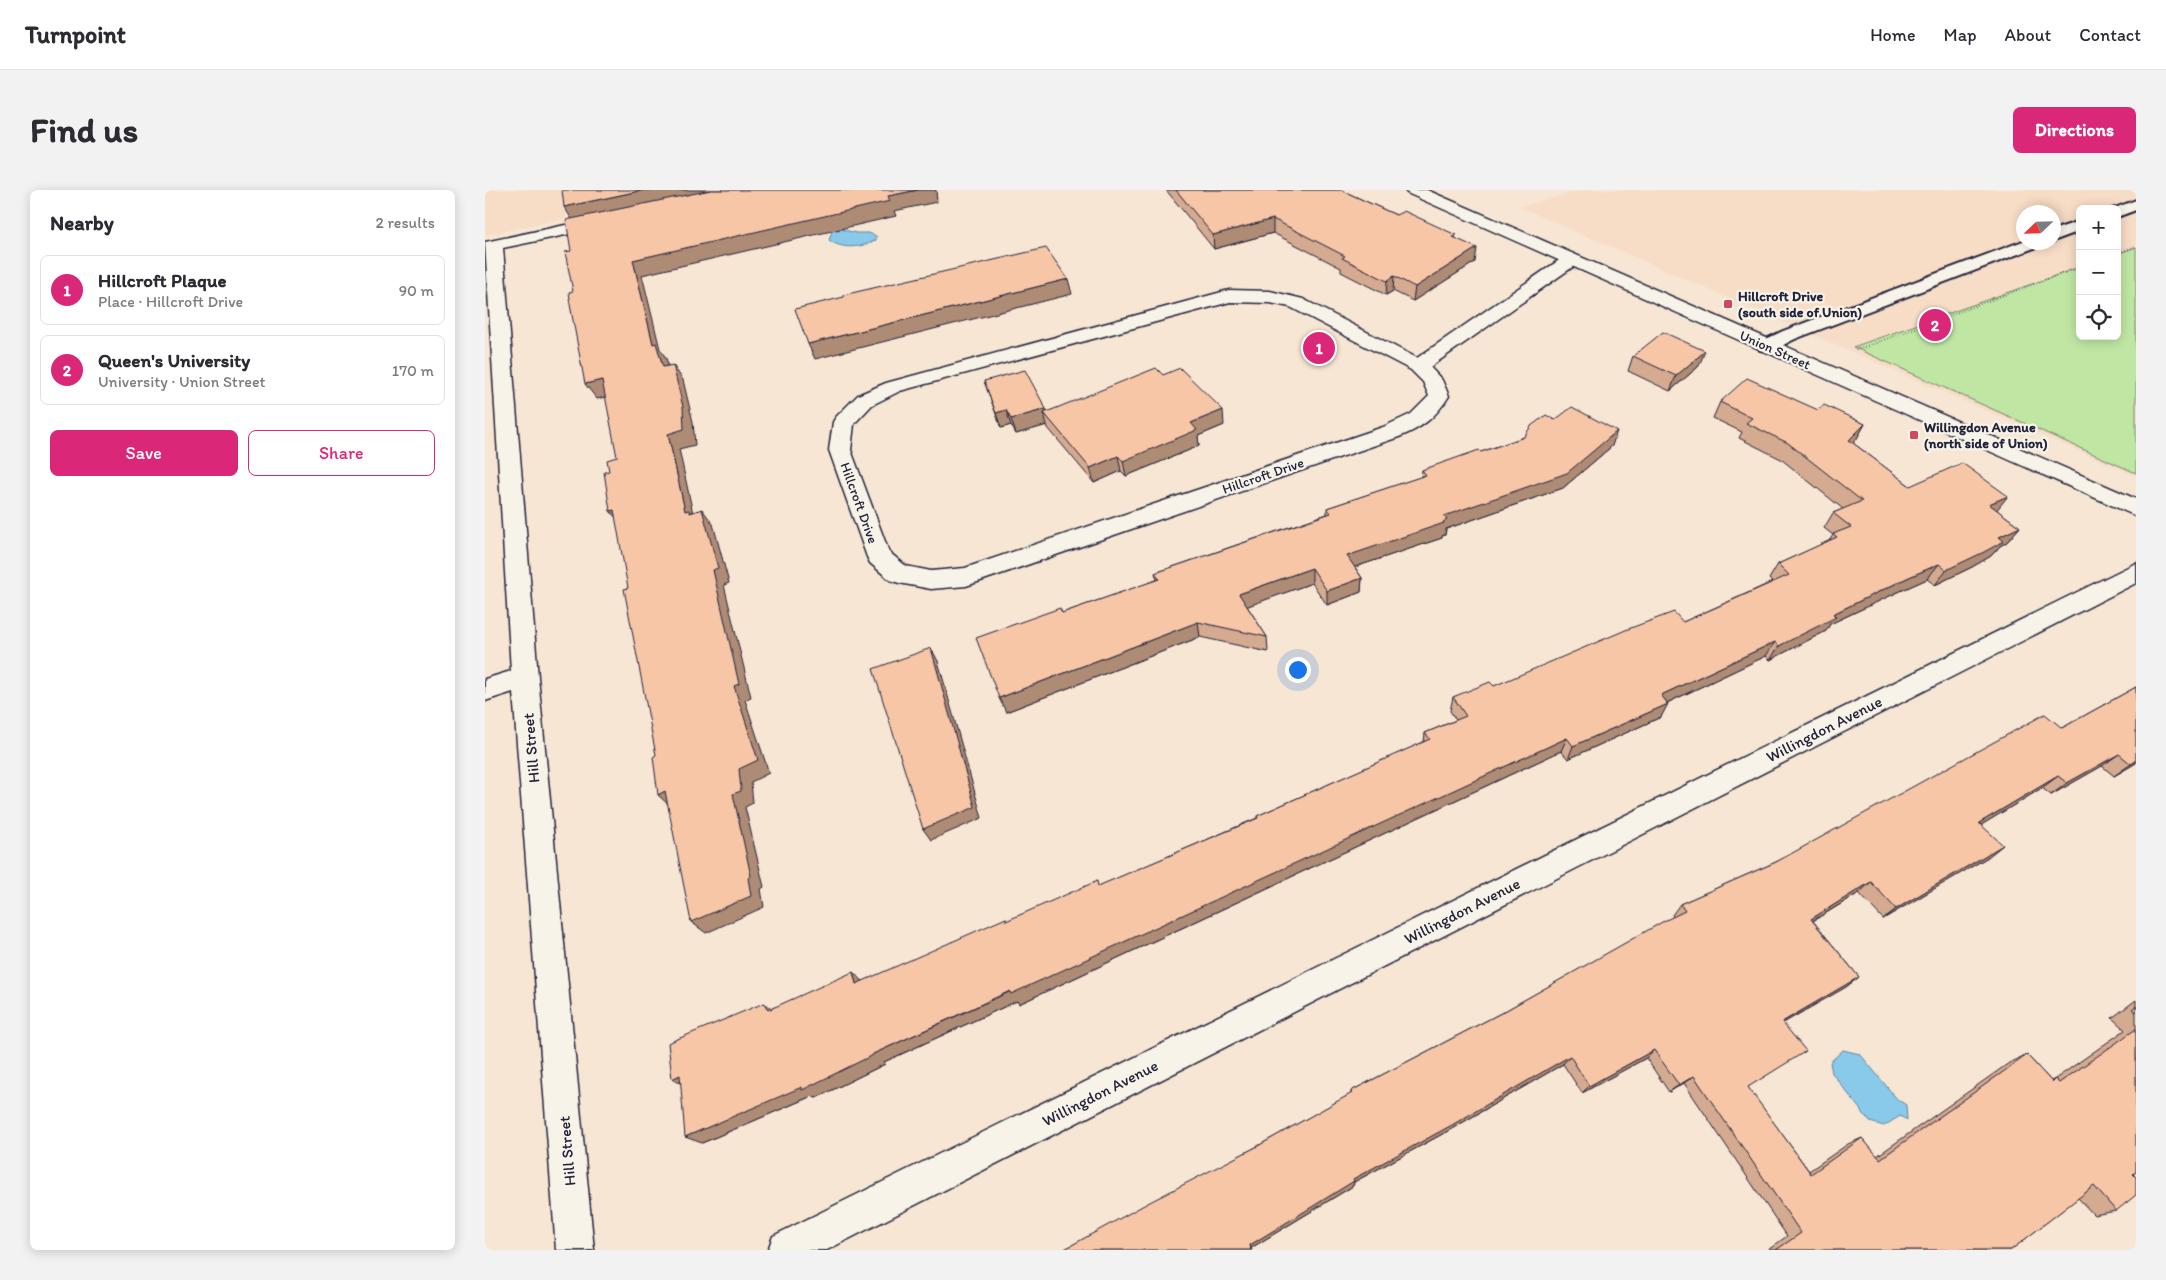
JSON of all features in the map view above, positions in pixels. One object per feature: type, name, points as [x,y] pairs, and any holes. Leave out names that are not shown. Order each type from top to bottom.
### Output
[{"type":"street","name":"Union Street","points":[[1413,190],[2136,508]]},
{"type":"street","points":[[489,246],[620,219]]},
{"type":"street","name":"Hill Street","points":[[489,246],[575,1250]]},
{"type":"street","points":[[1418,366],[1571,260]]},
{"type":"street","name":"Hillcroft Drive","points":[[1229,296],[1270,297],[1296,303],[1418,366],[1432,380],[1439,396],[1431,409],[1417,421],[1391,432],[967,577],[931,580],[899,574],[879,557],[840,450],[844,422],[865,400],[893,387],[1229,296]]},
{"type":"street","name":"Willingdon Avenue","points":[[787,1250],[2136,572]]},
{"type":"street","points":[[485,690],[525,677]]},
{"type":"lane","points":[[2121,211],[2136,205]]},
{"type":"lane","points":[[2061,233],[2076,227]]},
{"type":"lane","points":[[1766,346],[1789,335],[2016,250]]},
{"type":"path","points":[[2121,252],[2136,246]]},
{"type":"path","points":[[1853,351],[2076,268]]},
{"type":"shaded area","points":[[485,190],[565,190],[566,218],[485,235]]},
{"type":"shaded area","points":[[1584,190],[2136,190],[2136,476],[1520,207]]},
{"type":"green space","points":[[2136,247],[2136,473],[1853,347],[2076,268],[2076,340],[2121,340],[2121,253]]},
{"type":"water","points":[[841,229],[856,233],[869,233],[876,236],[876,240],[865,245],[846,247],[829,240],[832,231]]},
{"type":"water","points":[[1843,1050],[1860,1054],[1897,1099],[1906,1105],[1907,1120],[1900,1116],[1884,1126],[1870,1122],[1832,1073],[1830,1062]]},
{"type":"building","points":[[562,190],[644,190],[564,207]]},
{"type":"building","points":[[711,190],[918,190],[888,196],[890,201],[633,260],[653,344],[656,343],[663,367],[673,365],[683,407],[684,429],[668,434],[685,511],[689,510],[690,513],[702,509],[718,568],[713,570],[739,684],[734,686],[758,760],[739,769],[741,791],[733,794],[751,876],[748,878],[751,896],[691,922],[665,791],[658,795],[653,757],[656,755],[624,589],[628,588],[614,510],[610,511],[604,472],[609,471],[607,460],[617,457],[602,380],[585,384],[569,299],[569,292],[573,291],[565,252],[571,251],[566,220]]},
{"type":"building","points":[[1176,190],[1341,190],[1396,215],[1404,211],[1456,235],[1453,237],[1477,248],[1415,287],[1394,276],[1387,281],[1342,258],[1345,256],[1273,219],[1213,235]]},
{"type":"building","points":[[1046,248],[1068,279],[808,344],[795,309],[844,297],[843,295]]},
{"type":"building","points":[[1663,332],[1705,351],[1676,376],[1633,356]]},
{"type":"building","points":[[1156,368],[1163,375],[1180,368],[1223,410],[1191,423],[1197,430],[1123,461],[1118,456],[1090,468],[1044,413]]},
{"type":"building","points":[[1025,370],[1046,409],[1011,419],[1006,410],[996,413],[984,381]]},
{"type":"building","points":[[1747,378],[1818,410],[1824,405],[1865,424],[1849,440],[1910,486],[1962,463],[2008,496],[1989,504],[2020,527],[1999,537],[2004,541],[1946,570],[1939,564],[1907,578],[1833,614],[1836,617],[1779,646],[1775,642],[1661,695],[1668,704],[1573,746],[1567,738],[1011,994],[1010,991],[873,1054],[802,1090],[802,1087],[685,1137],[680,1075],[672,1079],[668,1043],[764,1003],[768,1010],[853,972],[856,984],[1006,918],[1006,921],[1097,881],[1098,886],[1258,818],[1257,816],[1430,739],[1425,733],[1466,716],[1453,697],[1490,682],[1494,686],[1628,629],[1674,612],[1683,622],[1789,575],[1778,564],[1837,537],[1833,534],[1851,527],[1833,513],[1862,501],[1788,443],[1746,423],[1752,418],[1720,402]]},
{"type":"building","points":[[1572,407],[1617,431],[1567,473],[1444,516],[1447,520],[1444,523],[1347,556],[1362,578],[1327,591],[1312,568],[1239,594],[1267,637],[1198,622],[999,698],[976,638],[1060,608],[1062,613],[1159,579],[1155,573],[1331,513],[1327,508],[1426,475],[1422,470],[1524,437],[1531,426],[1546,415],[1555,420]]},
{"type":"building","points":[[931,648],[975,807],[923,829],[873,669]]},
{"type":"building","points":[[2136,687],[2136,761],[2131,764],[2119,754],[2067,783],[2058,776],[1979,823],[2003,845],[1896,909],[1871,882],[1811,919],[1859,977],[1782,1022],[1806,1051],[1748,1087],[1811,1174],[1862,1138],[1880,1159],[2027,1055],[2052,1082],[2055,1079],[2059,1083],[2136,1029],[2136,1172],[2133,1174],[2136,1177],[2136,1195],[2116,1211],[2094,1186],[2011,1250],[1776,1250],[1801,1233],[1694,1076],[1679,1085],[1654,1050],[1589,1086],[1570,1056],[1452,1125],[1353,1179],[1354,1181],[1250,1245],[1251,1250],[1063,1250],[1146,1204],[1256,1147],[1352,1093],[1351,1091],[1503,1012],[1685,911],[1680,904],[1776,862],[2045,714],[2062,728]]},
{"type":"place","name":"Hillcroft Drive (south side of Union)","points":[[1728,304]]},
{"type":"place","name":"Queen's University","points":[[1935,325]]},
{"type":"place","name":"Hillcroft Plaque","points":[[1319,348]]},
{"type":"place","name":"Willingdon Avenue (north side of Union)","points":[[1914,435]]}]
